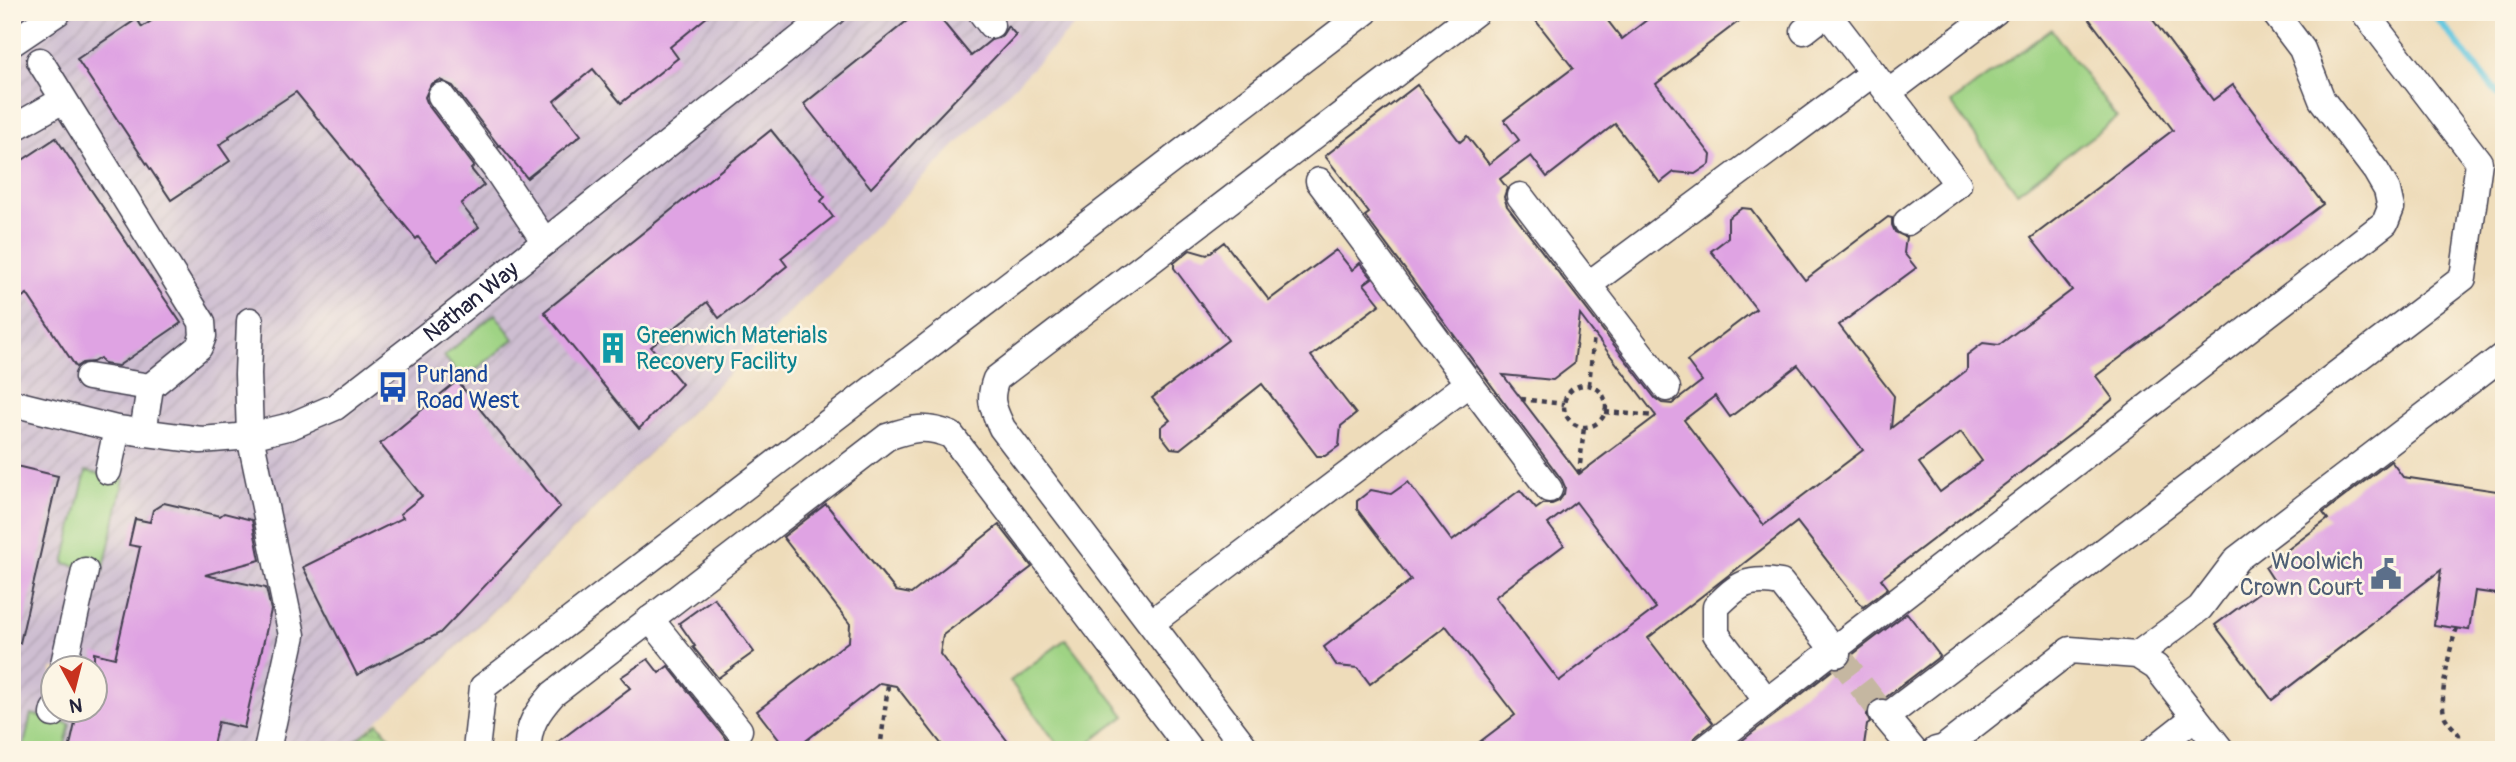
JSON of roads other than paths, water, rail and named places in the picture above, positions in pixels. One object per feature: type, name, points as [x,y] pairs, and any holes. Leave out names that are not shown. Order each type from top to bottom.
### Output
[{"type":"street","points":[[12,43],[58,12]]},
{"type":"street","name":"Nathan Way","points":[[12,403],[117,429],[201,440],[250,436],[291,426],[335,407],[833,12]]},
{"type":"street","points":[[476,750],[484,687],[1365,12]]},
{"type":"street","points":[[1247,750],[1002,428],[990,394],[996,379],[1476,12]]},
{"type":"street","points":[[1804,31],[1826,12],[1958,184],[1907,222]]},
{"type":"street","points":[[1588,285],[1881,83],[1995,12]]},
{"type":"street","points":[[1704,750],[1836,652],[2154,400],[2385,223],[2391,208],[2387,190],[2376,171],[2322,100],[2302,49],[2274,12]]},
{"type":"street","points":[[1913,750],[1884,715],[2463,278],[2479,162],[2364,12]]},
{"type":"street","points":[[40,61],[202,322],[203,336],[199,347],[150,387],[143,433]]},
{"type":"street","points":[[441,96],[496,169],[545,242]]},
{"type":"street","points":[[12,129],[63,100]]},
{"type":"street","points":[[1319,181],[1549,489]]},
{"type":"street","points":[[1520,196],[1667,388]]},
{"type":"street","points":[[250,321],[250,436],[292,635],[267,750]]},
{"type":"street","points":[[2125,654],[2200,608],[2237,559],[2504,355]]},
{"type":"street","points":[[88,377],[150,387]]},
{"type":"street","points":[[1151,623],[1469,383]]},
{"type":"street","points":[[528,750],[528,736],[537,713],[553,694],[887,437],[911,429],[933,428],[950,435],[1191,750]]},
{"type":"street","points":[[108,471],[117,429]]},
{"type":"street","points":[[66,654],[85,571]]},
{"type":"street","points":[[1767,701],[1716,634],[1716,607],[1735,588],[1759,579],[1781,583],[1836,652]]},
{"type":"street","points":[[650,619],[739,730]]},
{"type":"street","points":[[1936,750],[1944,748],[2070,650],[2125,654],[2156,667],[2221,750]]},
{"type":"street","points":[[2153,750],[2195,717]]},
{"type":"waterway","points":[[2432,12],[2504,101]]},
{"type":"tunnel","points":[[1837,654],[1882,713]]},
{"type":"place","name":"Greenwich Materials Recovery Facility","points":[[613,348]]},
{"type":"place","name":"Purland Road West","points":[[393,387]]},
{"type":"place","name":"Woolwich Crown Court","points":[[2386,574]]}]
